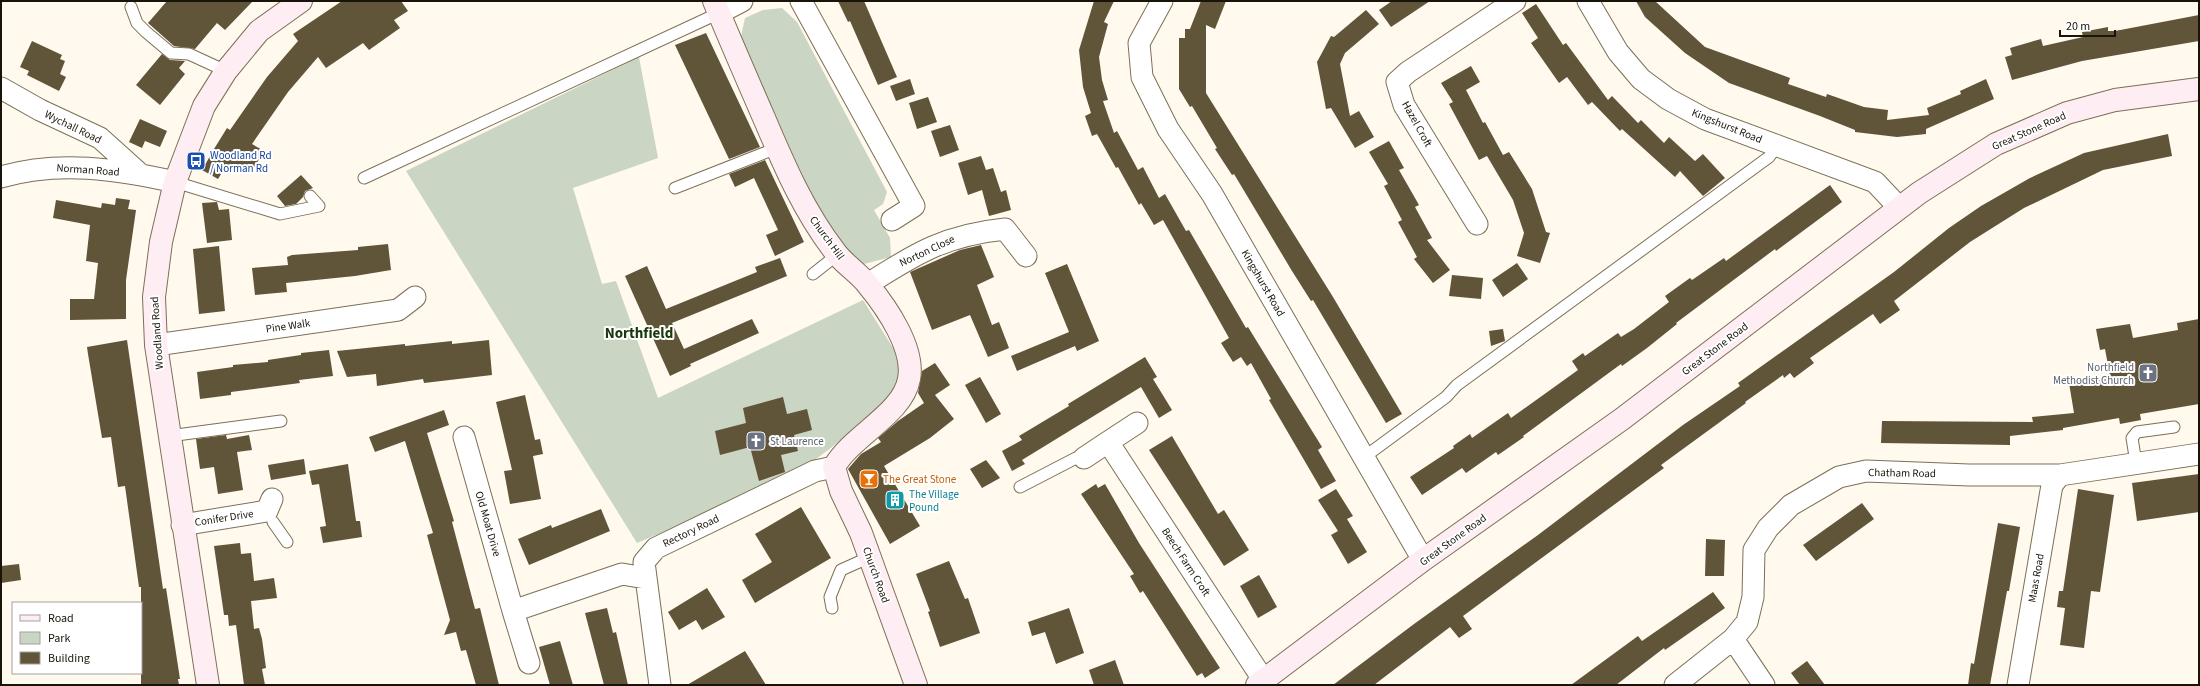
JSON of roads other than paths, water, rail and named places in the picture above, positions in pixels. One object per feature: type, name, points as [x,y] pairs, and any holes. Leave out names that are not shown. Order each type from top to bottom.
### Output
[{"type":"street","name":"Woodland Road","points":[[208,685],[182,525],[156,345],[154,297],[161,242],[175,182],[204,106],[226,71],[259,31],[301,1]]},
{"type":"street","points":[[717,7],[742,1]]},
{"type":"street","points":[[801,1],[914,206],[892,220]]},
{"type":"street","name":"Kingshurst Road","points":[[1162,1],[1139,43],[1142,77],[1168,129],[1212,194],[1423,560]]},
{"type":"street","name":"Hazel Croft","points":[[1477,224],[1404,105],[1398,82],[1408,72],[1516,1]]},
{"type":"street","name":"Kingshurst Road","points":[[1588,1],[1618,52],[1641,78],[1668,99],[1705,119],[1875,182],[1892,200],[1898,209]]},
{"type":"street","name":"Church Hill","points":[[717,7],[791,182],[812,218],[837,255],[868,284],[908,348],[911,364],[909,380],[900,400],[850,445],[834,467]]},
{"type":"street","name":"Wychall Road","points":[[1,88],[40,110],[100,138],[140,174]]},
{"type":"street","name":"Great Stone Road","points":[[1260,684],[1423,560],[1622,419],[1919,193],[1996,144],[2067,113],[2115,100],[2199,89]]},
{"type":"street","name":"Norman Road","points":[[1,177],[23,170],[64,166],[140,174],[175,182]]},
{"type":"street","name":"Norton Close","points":[[868,284],[908,258],[948,239],[979,231],[1005,229],[1026,256]]},
{"type":"street","name":"Pine Walk","points":[[156,345],[398,310],[415,297]]},
{"type":"street","points":[[1084,458],[1137,423]]},
{"type":"street","name":"Old Moat Drive","points":[[464,437],[513,612],[529,663]]},
{"type":"street","name":"Beech Farm Croft","points":[[1108,442],[1260,684]]},
{"type":"street","name":"Chatham Road","points":[[1675,685],[1733,639],[1747,622],[1753,597],[1754,550],[1768,528],[1791,506],[1839,477],[1866,471],[1969,475],[2060,475],[2199,454]]},
{"type":"street","name":"Rectory Road","points":[[660,685],[644,562],[656,548],[815,471],[834,467]]},
{"type":"street","name":"Church Road","points":[[834,467],[841,491],[861,533],[916,685]]},
{"type":"street","name":"Maas Road","points":[[2018,685],[2052,485],[2060,475]]},
{"type":"street","name":"Conifer Drive","points":[[182,525],[271,511]]},
{"type":"street","points":[[513,612],[622,574],[645,578]]},
{"type":"street","points":[[1733,639],[1764,685]]},
{"type":"lane","points":[[131,7],[138,23],[146,32],[171,53],[189,54],[226,71]]},
{"type":"lane","points":[[364,178],[717,7]]},
{"type":"lane","points":[[1363,458],[1446,397],[1457,385],[1770,157],[1777,146]]},
{"type":"lane","points":[[675,188],[777,148]]},
{"type":"lane","points":[[175,182],[280,214],[319,206],[310,196]]},
{"type":"lane","points":[[814,274],[837,255]]},
{"type":"lane","points":[[169,436],[281,422]]},
{"type":"lane","points":[[2136,463],[2132,438],[2133,435],[2137,432],[2174,427]]},
{"type":"lane","points":[[1020,486],[1076,458],[1084,458]]},
{"type":"lane","points":[[271,511],[287,542]]},
{"type":"lane","points":[[832,608],[830,597],[841,570],[870,557]]},
{"type":"place","name":"Woodland Rd / Norman Rd","points":[[196,161]]},
{"type":"place","name":"Northfield Methodist Church","points":[[2148,373]]},
{"type":"place","name":"St Laurence","points":[[756,441]]},
{"type":"place","name":"The Great Stone","points":[[869,479]]},
{"type":"place","name":"The Village Pound","points":[[895,500]]},
{"type":"district","name":"Northfield","points":[[639,333]]}]
